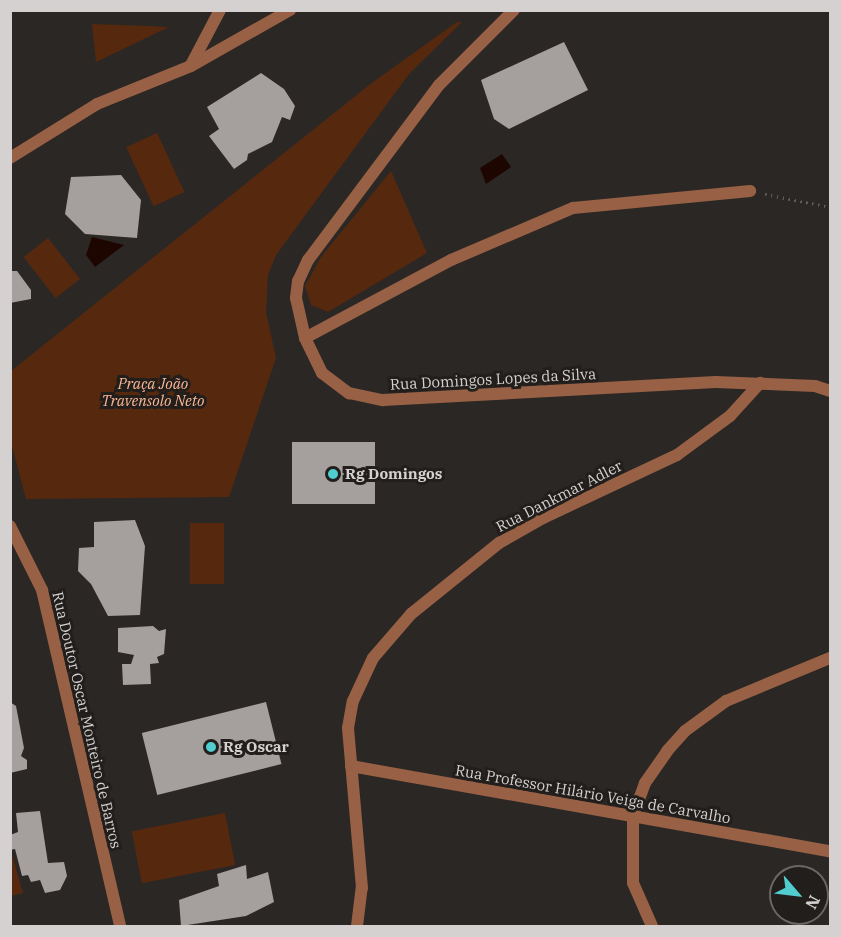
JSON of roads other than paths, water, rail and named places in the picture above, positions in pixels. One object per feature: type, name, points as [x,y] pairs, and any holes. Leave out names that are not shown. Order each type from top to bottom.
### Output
[{"type":"street","points":[[191,66],[220,10]]},
{"type":"street","points":[[10,158],[97,104],[191,66],[290,10]]},
{"type":"street","name":"Rua Domingos Lopes da Silva","points":[[514,10],[439,86],[308,260],[298,281],[296,298],[305,338],[322,373],[349,393],[383,400],[692,383],[760,383],[831,391]]},
{"type":"street","points":[[305,338],[451,260],[573,208],[750,191]]},
{"type":"street","name":"Rua Dankmar Adler","points":[[357,927],[362,888],[348,728],[363,674],[378,651],[411,614],[499,543],[526,527],[677,455],[730,416],[760,383]]},
{"type":"street","name":"Rua Doutor Oscar Monteiro de Barros","points":[[10,526],[42,590],[120,927]]},
{"type":"street","points":[[652,927],[633,882],[633,816],[645,783],[667,751],[710,711],[748,690],[831,658]]},
{"type":"street","name":"Rua Professor Hilário Veiga de Carvalho","points":[[351,766],[831,851]]},
{"type":"place","name":"Rg Domingos","points":[[333,474]]},
{"type":"place","name":"Rg Oscar","points":[[211,747]]},
{"type":"park label","name":"Praça João Travensolo Neto","points":[[153,392]]}]
